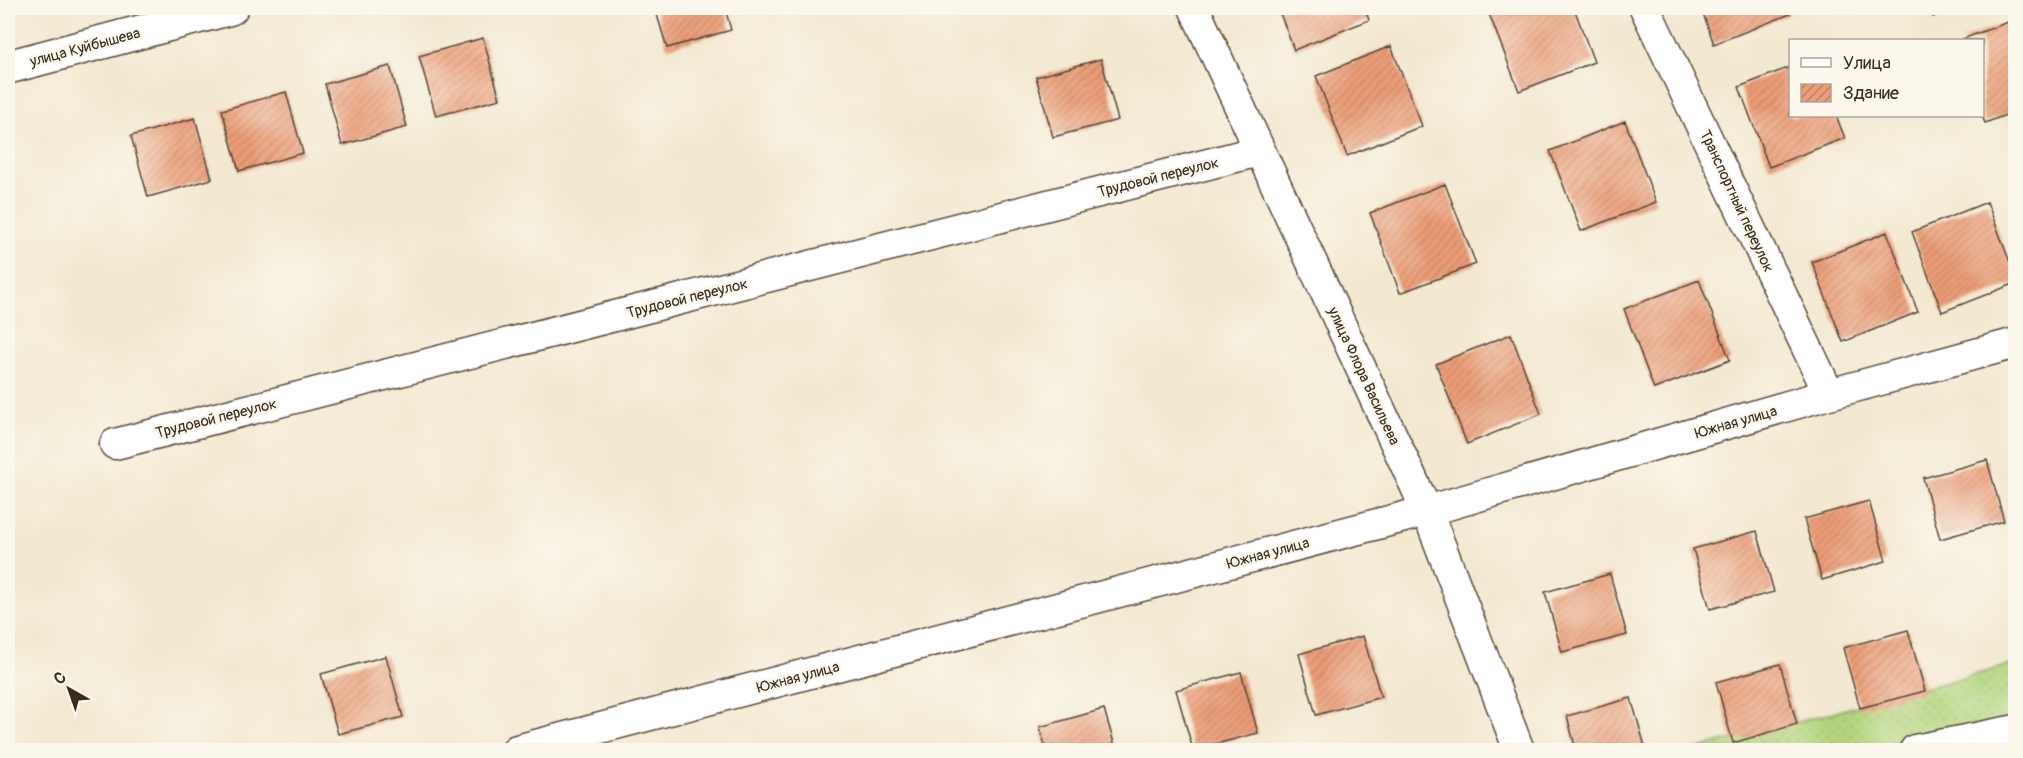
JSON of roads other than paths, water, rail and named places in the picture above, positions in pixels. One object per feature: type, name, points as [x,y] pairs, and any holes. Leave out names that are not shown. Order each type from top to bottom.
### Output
[{"type":"street","name":"улица Куйбышева","points":[[8,67],[231,8]]},
{"type":"street","name":"улица Флора Васильева","points":[[1194,8],[1427,511],[1519,750]]},
{"type":"street","name":"Транспортный переулок","points":[[1645,8],[1829,394]]},
{"type":"street","name":"Трудовой переулок","points":[[115,444],[1259,152]]},
{"type":"street","name":"Южная улица","points":[[517,750],[1427,511],[1829,394],[2016,343]]},
{"type":"street","points":[[1915,750],[2016,730]]}]
